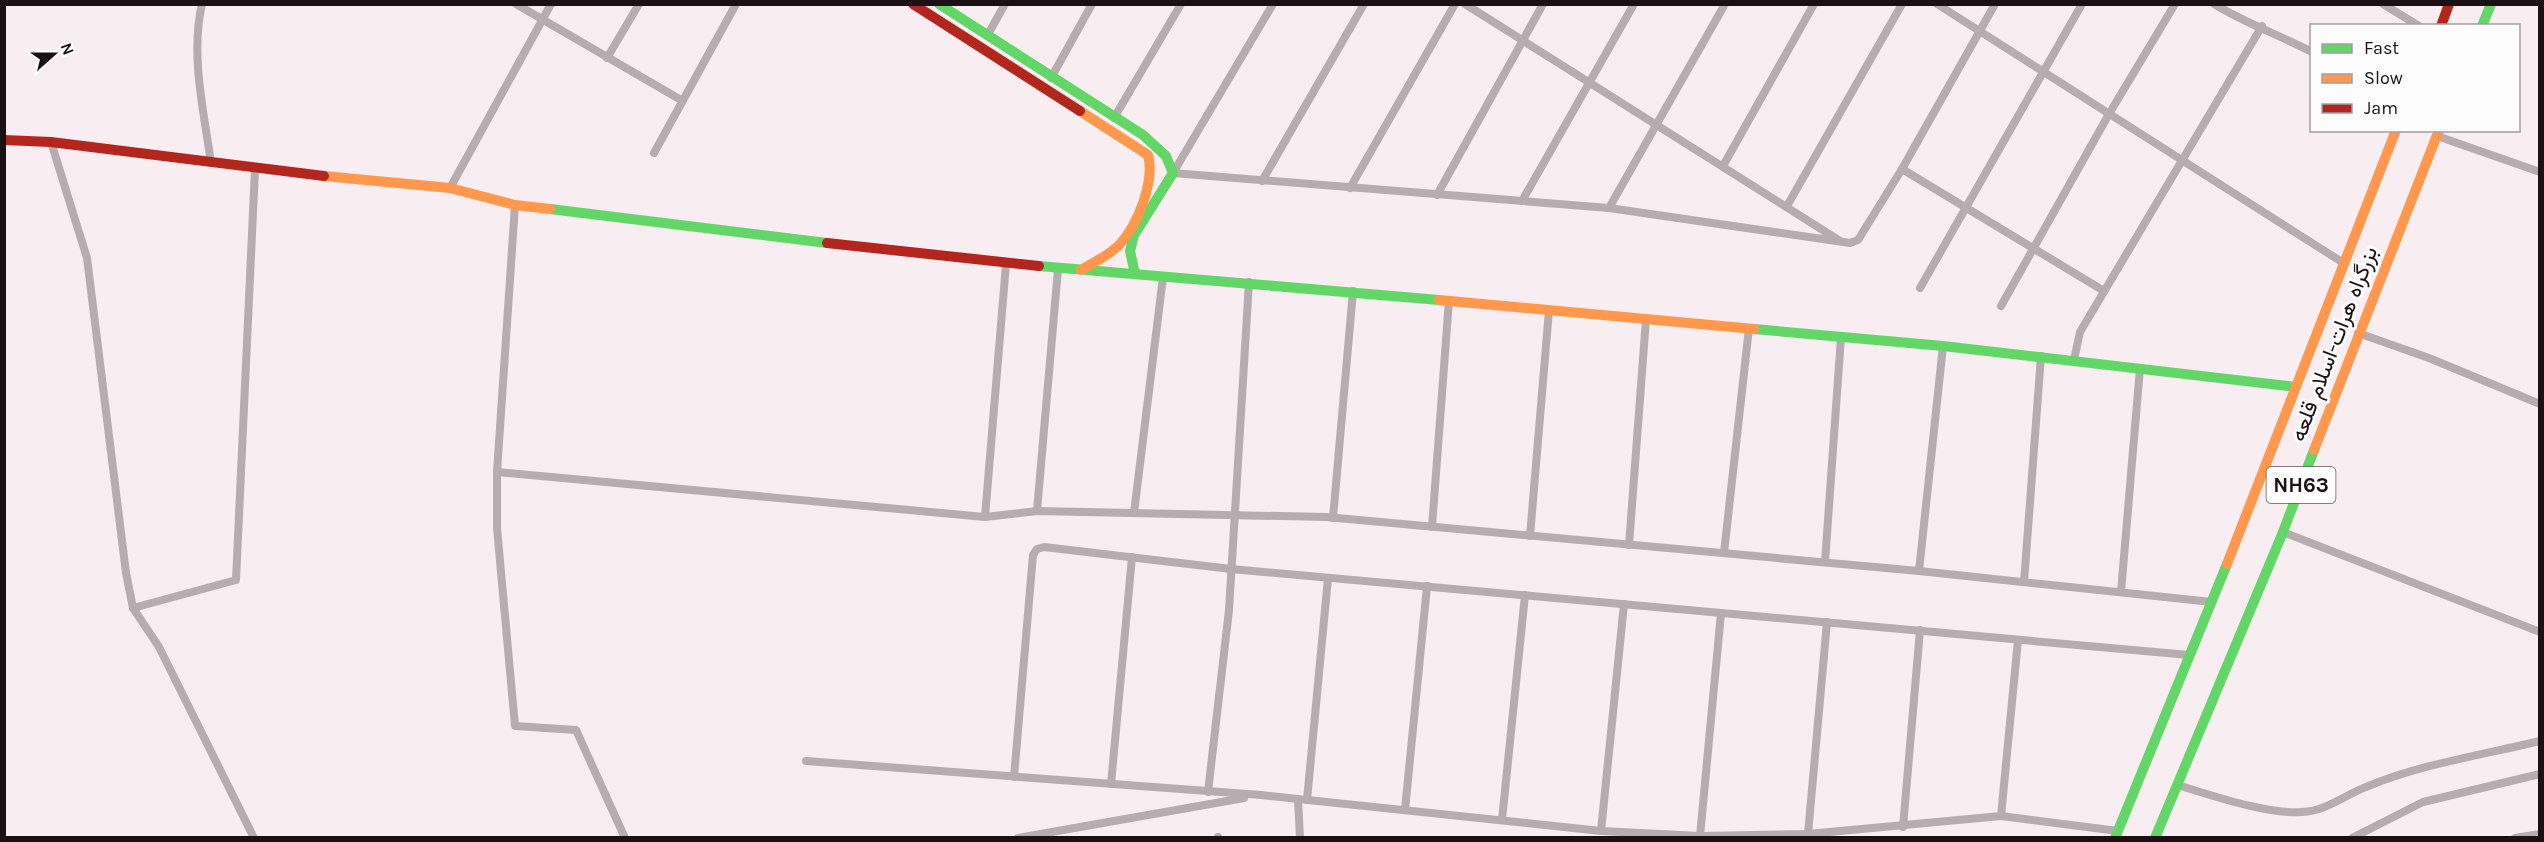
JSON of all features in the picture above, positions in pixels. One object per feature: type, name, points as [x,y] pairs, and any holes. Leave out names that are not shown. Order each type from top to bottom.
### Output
[{"type":"main road","points":[[913,4],[1144,151],[1151,160],[1150,177],[1126,236],[1116,248],[1081,270]]},
{"type":"main road","points":[[939,4],[1158,147],[1171,161],[1173,173],[1134,235],[1130,251],[1135,274]]},
{"type":"main road","points":[[2442,24],[2449,4]]},
{"type":"main road","points":[[2483,24],[2491,4]]},
{"type":"main road","name":"بزرگراه هرات-اسلام قلعه","points":[[2117,834],[2212,602],[2395,132]]},
{"type":"main road","name":"بزرگراه هرات-اسلام قلعه","points":[[2155,837],[2283,532],[2358,333],[2438,133]]},
{"type":"main road","points":[[4,140],[51,142],[255,169],[450,188],[514,205],[1006,264],[1353,291],[1944,346],[2296,387]]},
{"type":"street","points":[[202,4],[198,35],[199,69],[211,163]]},
{"type":"street","points":[[516,4],[681,100]]},
{"type":"street","points":[[450,188],[551,4]]},
{"type":"street","points":[[607,58],[639,4]]},
{"type":"street","points":[[654,153],[681,100],[736,4]]},
{"type":"street","points":[[987,36],[1005,4]]},
{"type":"street","points":[[1051,78],[1092,4]]},
{"type":"street","points":[[1114,118],[1181,4]]},
{"type":"street","points":[[1274,4],[1173,173],[1609,208],[1843,243],[1858,240],[1902,169],[1995,4]]},
{"type":"street","points":[[1262,181],[1364,4]]},
{"type":"street","points":[[1350,188],[1455,4]]},
{"type":"street","points":[[1465,4],[1843,243]]},
{"type":"street","points":[[1437,195],[1543,4]]},
{"type":"street","points":[[1522,201],[1634,4]]},
{"type":"street","points":[[1609,208],[1725,4]]},
{"type":"street","points":[[1723,166],[1814,4]]},
{"type":"street","points":[[1787,206],[1902,4]]},
{"type":"street","points":[[1937,4],[2345,264]]},
{"type":"street","points":[[1920,288],[2082,4]]},
{"type":"street","points":[[2001,306],[2109,114],[2175,4]]},
{"type":"street","points":[[2214,4],[2244,22],[2262,26],[2310,51]]},
{"type":"street","points":[[2384,4],[2416,24]]},
{"type":"street","points":[[2074,360],[2080,332],[2262,26]]},
{"type":"street","points":[[2438,133],[2540,172]]},
{"type":"street","points":[[51,142],[87,258],[126,573],[133,608],[159,646],[254,837]]},
{"type":"street","points":[[133,608],[236,580],[255,169]]},
{"type":"street","points":[[1902,169],[2104,291]]},
{"type":"street","points":[[514,205],[497,472],[497,528],[515,726],[576,730],[625,837]]},
{"type":"street","points":[[985,517],[1006,264]]},
{"type":"street","points":[[1037,511],[1058,269]]},
{"type":"street","points":[[1134,513],[1163,277]]},
{"type":"street","points":[[1208,792],[1236,516],[1249,282]]},
{"type":"street","points":[[1334,518],[1353,291]]},
{"type":"street","points":[[1432,527],[1449,300]]},
{"type":"street","points":[[1530,536],[1549,310]]},
{"type":"street","points":[[1629,544],[1646,319]]},
{"type":"street","points":[[1724,553],[1749,328]]},
{"type":"street","points":[[2358,333],[2429,358],[2540,404]]},
{"type":"street","points":[[1826,562],[1841,337]]},
{"type":"street","points":[[1919,571],[1944,346]]},
{"type":"street","points":[[2024,582],[2041,356]]},
{"type":"street","points":[[2121,592],[2140,368]]},
{"type":"street","points":[[497,472],[985,517],[1037,511],[1334,518],[1826,562],[2212,602]]},
{"type":"street","points":[[2283,532],[2540,632]]},
{"type":"street","points":[[1014,777],[1033,555],[1037,549],[1044,547],[1231,569],[2189,655]]},
{"type":"street","points":[[1111,784],[1132,557]]},
{"type":"street","points":[[1307,800],[1328,578]]},
{"type":"street","points":[[1405,810],[1427,586]]},
{"type":"street","points":[[1502,820],[1525,595]]},
{"type":"street","points":[[1601,831],[1624,604]]},
{"type":"street","points":[[1700,836],[1721,613]]},
{"type":"street","points":[[1808,834],[1827,622]]},
{"type":"street","points":[[1903,827],[1920,630]]},
{"type":"street","points":[[2001,816],[2018,640]]},
{"type":"street","points":[[2177,785],[2247,805],[2302,812],[2344,799],[2365,787],[2425,769],[2540,741]]},
{"type":"street","points":[[806,761],[1261,795],[1601,831],[1700,836],[1808,834],[1903,827],[2001,816],[2117,834]]},
{"type":"street","points":[[2352,837],[2423,802],[2540,774]]},
{"type":"street","points":[[1018,837],[1261,795]]},
{"type":"street","points":[[1298,799],[1300,837]]},
{"type":"street","points":[[2515,837],[2540,834]]},
{"type":"traffic: fast","points":[[939,4],[1143,135],[1166,156],[1173,173],[1134,235],[1130,251],[1135,274]]},
{"type":"traffic: fast","points":[[2483,24],[2491,4]]},
{"type":"traffic: fast","points":[[550,209],[827,243]]},
{"type":"traffic: fast","points":[[1039,266],[1439,300]]},
{"type":"traffic: fast","points":[[1754,329],[1943,346],[2296,387]]},
{"type":"traffic: fast","points":[[2155,838],[2283,532],[2314,450]]},
{"type":"traffic: fast","points":[[2115,838],[2227,564]]},
{"type":"traffic: slow","points":[[1080,111],[1148,155],[1150,165],[1143,202],[1127,236],[1112,252],[1081,270]]},
{"type":"traffic: slow","points":[[2227,564],[2395,132]]},
{"type":"traffic: slow","points":[[2314,450],[2438,132]]},
{"type":"traffic: slow","points":[[324,176],[450,188],[515,205],[550,209]]},
{"type":"traffic: slow","points":[[1439,300],[1754,329]]},
{"type":"traffic: jam","points":[[913,4],[1080,111]]},
{"type":"traffic: jam","points":[[2442,24],[2449,4]]},
{"type":"traffic: jam","points":[[4,140],[51,142],[324,176]]},
{"type":"traffic: jam","points":[[827,243],[1039,266]]}]
